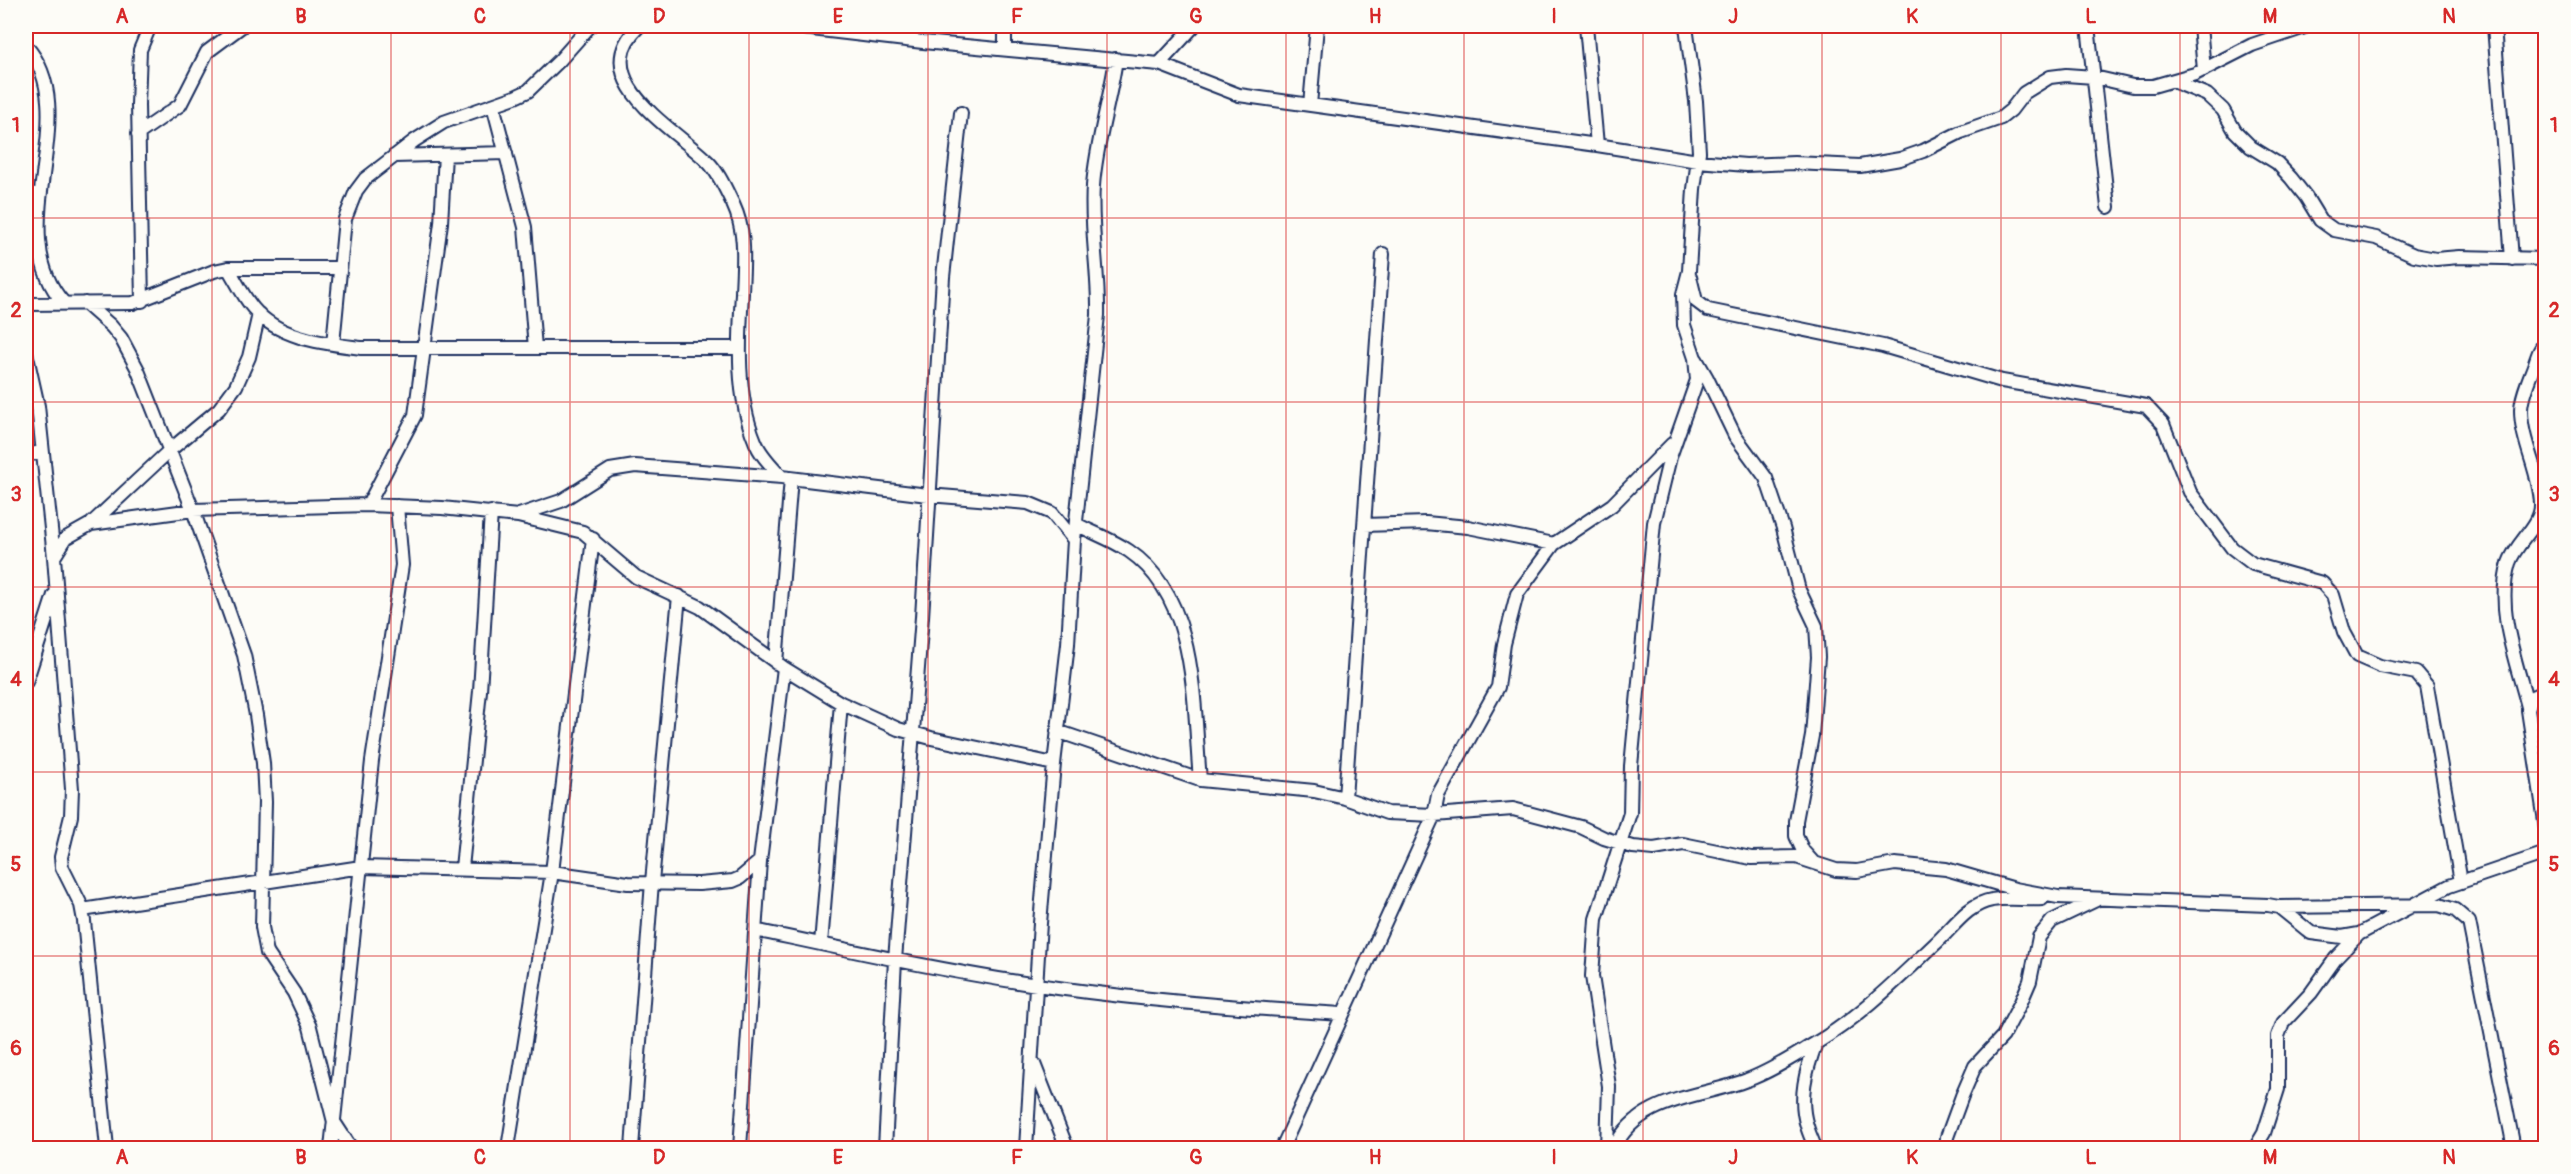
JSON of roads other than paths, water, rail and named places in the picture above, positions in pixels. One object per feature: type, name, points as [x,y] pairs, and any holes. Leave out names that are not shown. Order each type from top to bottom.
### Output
[{"type":"street","points":[[142,301],[138,134],[140,50],[150,26]]},
{"type":"street","points":[[138,134],[180,105],[207,52],[242,26]]},
{"type":"street","points":[[333,344],[345,219],[350,203],[365,179],[394,156],[444,123],[528,91],[590,26]]},
{"type":"street","points":[[639,26],[623,48],[622,58],[626,79],[633,93],[650,113],[710,164],[724,185],[740,221],[744,249],[739,348],[744,397],[755,443],[787,478],[780,665],[760,861],[740,1149]]},
{"type":"street","points":[[786,26],[923,42],[1116,58],[1159,64],[1239,95],[1698,161],[1746,165],[1794,163],[1860,166],[1900,159],[1923,151],[1961,132],[2001,118],[2011,110],[2024,93],[2050,77],[2066,75],[2094,77],[2133,86],[2153,86],[2204,70],[2252,45],[2292,29],[2308,26]]},
{"type":"street","points":[[1005,26],[1005,48]]},
{"type":"street","points":[[1159,64],[1194,26]]},
{"type":"street","points":[[1310,105],[1317,26]]},
{"type":"street","points":[[1586,26],[1597,145]]},
{"type":"street","points":[[1686,26],[1696,101],[1698,161],[1689,271],[1690,286],[1696,301],[1708,310],[1883,346],[2002,381],[2146,406],[2163,424],[2190,492],[2232,548],[2253,564],[2322,584],[2333,595],[2344,632],[2357,656],[2380,666],[2416,673],[2427,686],[2461,882]]},
{"type":"street","points":[[2088,26],[2108,207]]},
{"type":"street","points":[[2200,26],[2204,70]]},
{"type":"street","points":[[2494,26],[2512,259]]},
{"type":"street","points":[[26,46],[40,69],[45,87],[46,118],[36,236],[40,268],[45,279],[63,302]]},
{"type":"street","points":[[1026,1149],[1054,764],[1072,603],[1074,540],[1098,315],[1094,180],[1116,58]]},
{"type":"street","points":[[2173,81],[2207,95],[2223,110],[2235,130],[2251,147],[2277,163],[2306,197],[2320,220],[2334,230],[2376,238],[2414,255],[2436,259],[2546,260]]},
{"type":"street","points":[[493,105],[525,228],[535,348]]},
{"type":"street","points":[[885,1149],[895,960],[913,733],[943,277],[961,113]]},
{"type":"street","points":[[394,156],[506,153]]},
{"type":"street","points":[[368,505],[415,415],[441,223],[445,155]]},
{"type":"street","points":[[26,192],[39,195]]},
{"type":"street","points":[[1345,798],[1383,254]]},
{"type":"street","points":[[228,268],[259,314],[285,332],[333,344],[360,348],[739,348]]},
{"type":"street","points":[[26,304],[63,302],[118,305],[142,301],[214,271],[228,268],[340,268]]},
{"type":"street","points":[[1689,271],[1683,294],[1684,325],[1695,358],[1736,436],[1766,478],[1783,528],[1799,590],[1816,626],[1818,657],[1814,712],[1808,764],[1796,821],[1796,836],[1803,851],[1814,864]]},
{"type":"street","points":[[85,303],[121,338],[137,368],[193,510],[244,655],[256,715],[265,802],[262,927],[264,947],[294,993],[310,1027],[334,1122],[351,1149]]},
{"type":"street","points":[[54,557],[66,538],[91,524],[169,451],[219,409],[236,386],[249,357],[259,314]]},
{"type":"street","points":[[2546,342],[2530,375],[2521,409],[2524,431],[2539,489],[2541,506],[2539,520],[2529,530],[2509,562],[2505,584],[2506,620],[2528,707],[2546,828]]},
{"type":"street","points":[[26,352],[28,374],[38,406],[54,557],[72,789],[71,816],[62,856],[62,867],[77,894],[82,910],[107,1149]]},
{"type":"street","points":[[1607,1149],[1609,1086],[1592,976],[1596,919],[1630,813],[1632,766],[1654,523],[1670,457],[1697,380],[1695,358]]},
{"type":"street","points":[[1282,1149],[1434,815],[1438,795],[1498,687],[1504,644],[1517,594],[1554,544],[1612,505],[1676,439]]},
{"type":"street","points":[[26,454],[42,452]]},
{"type":"street","points":[[518,516],[561,501],[598,476],[623,467],[787,478],[928,495],[1028,503],[1052,513],[1074,540]]},
{"type":"street","points":[[91,524],[193,510],[368,505],[491,512],[572,528],[593,539],[619,565],[636,577],[700,608],[780,665],[841,703],[913,733],[1054,764]]},
{"type":"street","points":[[331,1149],[372,761],[402,565],[397,506]]},
{"type":"street","points":[[462,868],[480,691],[491,512]]},
{"type":"street","points":[[1364,525],[1426,523],[1447,525],[1554,544]]},
{"type":"street","points":[[1076,524],[1130,551],[1155,576],[1170,597],[1180,620],[1188,651],[1200,780]]},
{"type":"street","points":[[508,1149],[552,872],[593,539]]},
{"type":"street","points":[[26,682],[56,588]]},
{"type":"street","points":[[632,1149],[652,882],[679,596]]},
{"type":"street","points":[[2528,707],[2532,697],[2546,691]]},
{"type":"street","points":[[821,944],[841,703]]},
{"type":"street","points":[[1057,731],[1200,780],[1237,785],[1297,788],[1345,798],[1387,813],[1434,815],[1513,808],[1581,827],[1621,843],[1654,849],[1683,844],[1751,858],[1796,857],[1836,870],[1857,871],[1895,864],[1946,869],[2015,889],[2058,897],[2097,900],[2279,907],[2439,905],[2455,910],[2469,921],[2514,1149]]},
{"type":"street","points":[[2255,1149],[2264,1132],[2278,1089],[2278,1036],[2283,1023],[2317,986],[2336,958],[2359,934],[2461,882],[2546,853]]},
{"type":"street","points":[[82,910],[263,884],[361,867],[552,872],[602,881],[699,884],[733,881],[760,861]]},
{"type":"street","points":[[1614,1149],[1620,1136],[1636,1120],[1656,1107],[1674,1099],[1749,1080],[1853,1020],[1937,943],[1966,912],[1991,900],[2058,897]]},
{"type":"street","points":[[1946,1149],[1947,1137],[1975,1066],[2003,1036],[2021,1002],[2030,981],[2039,937],[2052,921],[2097,900]]},
{"type":"street","points":[[2279,907],[2311,933],[2342,937],[2359,934]]},
{"type":"street","points":[[755,930],[895,960],[1037,985],[1186,1004],[1342,1014]]},
{"type":"street","points":[[1815,1149],[1806,1124],[1803,1090],[1808,1064],[1816,1043]]},
{"type":"street","points":[[1033,1060],[1067,1149]]}]
